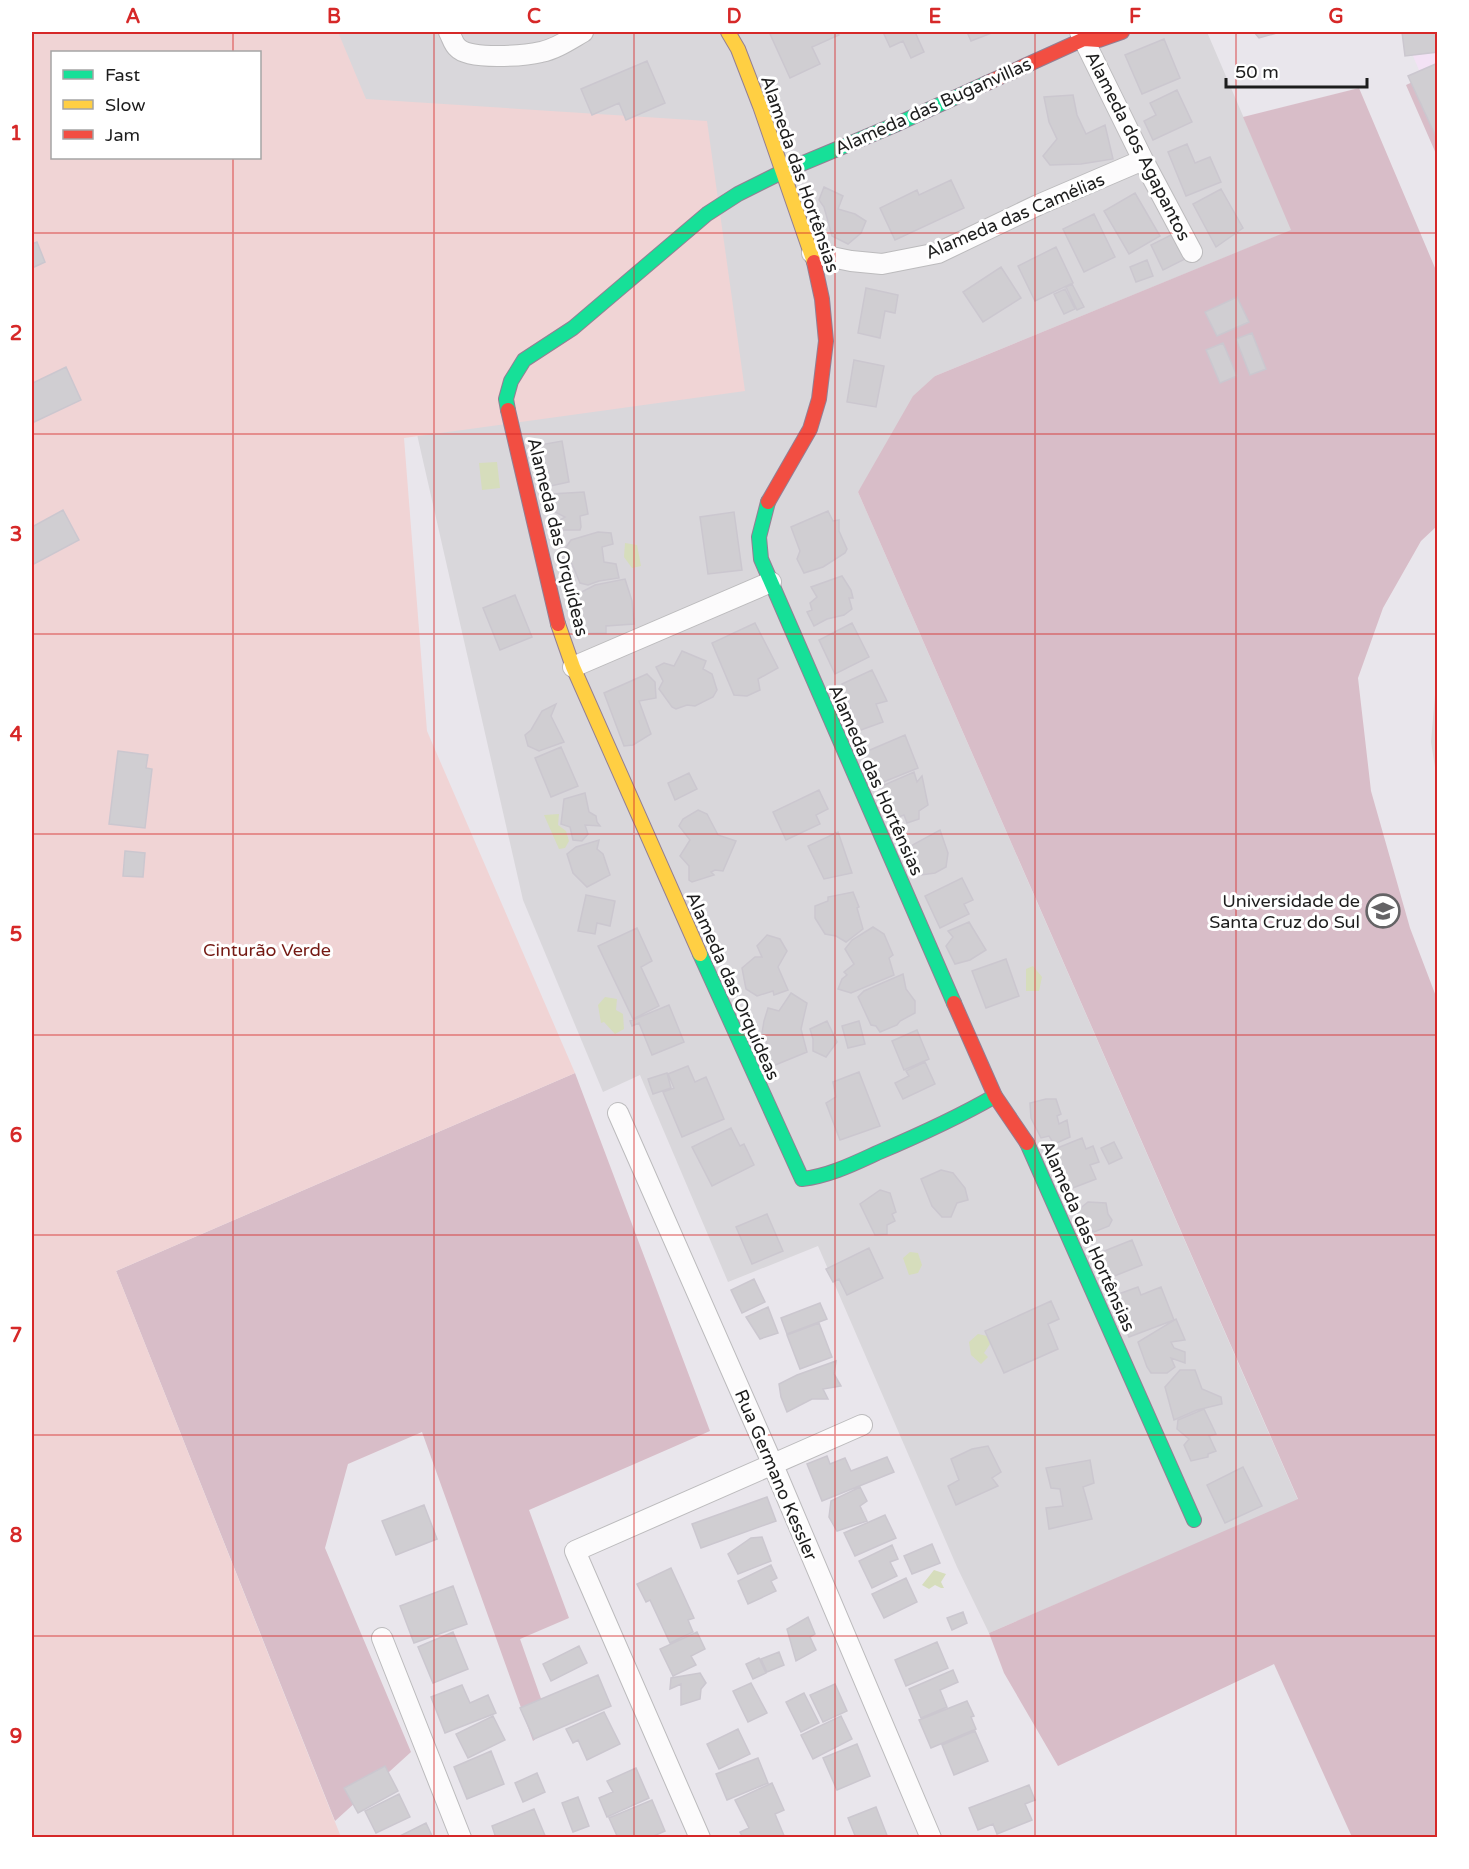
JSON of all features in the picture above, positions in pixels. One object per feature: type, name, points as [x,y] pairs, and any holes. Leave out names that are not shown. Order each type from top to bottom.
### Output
[{"type":"street","points":[[449,32],[458,48],[464,53],[498,56],[540,53],[583,32]]},
{"type":"street","name":"Alameda das Hortênsias","points":[[728,32],[738,49],[812,253],[822,299],[825,330],[823,375],[819,399],[810,429],[768,502],[759,537],[761,559],[995,1096],[1031,1149],[1194,1520]]},
{"type":"street","name":"Alameda das Buganvillas","points":[[782,172],[908,119],[1084,34],[1099,40],[1122,32]]},
{"type":"street","name":"Alameda dos Agapantos","points":[[1084,34],[1143,160],[1192,252]]},
{"type":"street","name":"Alameda das Camélias","points":[[812,253],[850,261],[882,264],[938,253],[1038,205],[1143,160]]},
{"type":"street","name":"Alameda das Orquídeas","points":[[782,172],[738,194],[707,214],[573,328],[524,360],[511,381],[506,399],[530,510],[554,611],[573,667],[657,860],[802,1179],[821,1176],[886,1149],[971,1111],[995,1096]]},
{"type":"street","points":[[573,667],[771,582]]},
{"type":"street","name":"Rua Germano Kessler","points":[[618,1113],[773,1465],[932,1838]]},
{"type":"street","points":[[700,1838],[575,1551],[862,1425]]},
{"type":"street","points":[[382,1638],[461,1838]]},
{"type":"shaded area","points":[[279,32],[1207,32],[1292,230],[935,376],[858,492],[1298,1500],[989,1633],[957,1567],[818,1246],[728,1282],[640,1075],[603,1092],[523,900],[378,263]]},
{"type":"shaded area","points":[[1429,32],[1437,32],[1437,112],[1407,42]]},
{"type":"shaded area","points":[[1437,71],[1437,156],[1406,85]]},
{"type":"shaded area","points":[[1359,88],[1438,275],[1437,526],[1421,541],[1383,608],[1358,678],[1371,791],[1410,928],[1437,999],[1437,1837],[1352,1837],[1274,1664],[1058,1766],[1004,1673],[989,1633],[1298,1499],[858,492],[913,396],[935,376],[1291,230],[1243,117]]},
{"type":"shaded area","points":[[497,462],[500,488],[482,490],[479,463]]},
{"type":"shaded area","points":[[625,543],[637,545],[641,566],[632,568],[624,557]]},
{"type":"shaded area","points":[[1437,690],[1437,780],[1431,742]]},
{"type":"shaded area","points":[[559,814],[558,825],[566,831],[569,841],[565,848],[559,849],[544,815]]},
{"type":"shaded area","points":[[1033,966],[1042,977],[1039,991],[1026,991],[1026,969]]},
{"type":"shaded area","points":[[605,997],[617,999],[616,1010],[623,1014],[624,1029],[615,1034],[604,1022],[601,1023],[598,1005]]},
{"type":"shaded area","points":[[575,1073],[710,1431],[529,1510],[569,1618],[520,1639],[551,1727],[533,1741],[422,1432],[348,1464],[325,1548],[411,1752],[335,1821],[116,1271]]},
{"type":"shaded area","points":[[910,1252],[918,1253],[922,1265],[918,1273],[909,1275],[903,1258]]},
{"type":"shaded area","points":[[978,1334],[987,1336],[990,1344],[984,1353],[988,1357],[981,1364],[971,1355],[969,1342]]},
{"type":"shaded area","points":[[934,1570],[946,1574],[941,1582],[944,1588],[935,1585],[929,1589],[922,1585]]},
{"type":"green space","name":"Cinturão Verde","points":[[32,32],[338,32],[366,99],[707,121],[745,391],[404,438],[427,731],[575,1073],[116,1271],[341,1837],[32,1838]]},
{"type":"building","points":[[776,32],[837,32],[839,35],[812,47],[820,64],[790,78],[770,34]]},
{"type":"building","points":[[883,32],[915,32],[924,52],[911,58],[903,41],[890,47]]},
{"type":"building","points":[[967,32],[994,32],[971,41]]},
{"type":"building","points":[[1254,32],[1280,32],[1259,38]]},
{"type":"building","points":[[1402,32],[1438,32],[1438,52],[1405,56]]},
{"type":"building","points":[[1164,39],[1180,78],[1142,94],[1125,55]]},
{"type":"building","points":[[647,61],[665,103],[626,120],[619,103],[592,115],[581,89]]},
{"type":"building","points":[[1438,63],[1438,139],[1437,139],[1408,76]]},
{"type":"building","points":[[1177,90],[1192,122],[1153,140],[1144,121],[1156,115],[1150,103]]},
{"type":"building","points":[[1073,95],[1077,115],[1086,134],[1105,125],[1113,159],[1081,164],[1050,165],[1043,156],[1057,139],[1049,122],[1044,97]]},
{"type":"building","points":[[1187,144],[1195,163],[1210,157],[1221,182],[1186,196],[1168,152]]},
{"type":"building","points":[[951,180],[964,208],[895,240],[880,208],[917,190],[919,195]]},
{"type":"building","points":[[824,187],[843,196],[838,209],[855,214],[866,221],[861,233],[848,244],[832,236],[824,207],[819,200]]},
{"type":"building","points":[[1221,189],[1243,228],[1216,247],[1193,204]]},
{"type":"building","points":[[1135,193],[1160,236],[1129,254],[1104,211]]},
{"type":"building","points":[[1094,214],[1115,257],[1084,272],[1063,229]]},
{"type":"building","points":[[1173,234],[1185,259],[1163,270],[1151,245]]},
{"type":"building","points":[[37,242],[45,262],[32,268],[32,244]]},
{"type":"building","points":[[1056,247],[1073,283],[1035,301],[1018,266]]},
{"type":"building","points":[[1147,260],[1153,276],[1136,282],[1130,267]]},
{"type":"building","points":[[1001,267],[1021,298],[983,322],[963,292]]},
{"type":"building","points":[[1072,284],[1084,307],[1077,310],[1066,287]]},
{"type":"building","points":[[866,288],[898,295],[895,313],[885,311],[880,338],[858,333]]},
{"type":"building","points":[[1065,289],[1075,309],[1064,314],[1054,294]]},
{"type":"building","points":[[1237,297],[1249,322],[1217,336],[1205,312]]},
{"type":"building","points":[[1252,333],[1266,369],[1250,375],[1236,339]]},
{"type":"building","points":[[1223,343],[1237,376],[1220,383],[1206,350]]},
{"type":"building","points":[[854,360],[884,366],[876,407],[847,402]]},
{"type":"building","points":[[66,367],[81,400],[32,423],[32,381],[33,383]]},
{"type":"building","points":[[562,441],[569,482],[541,488],[534,446]]},
{"type":"building","points":[[584,492],[588,514],[580,516],[580,530],[562,530],[560,520],[565,517],[555,512],[551,494]]},
{"type":"building","points":[[63,510],[79,540],[32,565],[32,527]]},
{"type":"building","points":[[828,511],[833,521],[839,520],[839,531],[847,549],[845,553],[823,567],[804,573],[797,559],[800,551],[791,527]]},
{"type":"building","points":[[734,512],[742,570],[708,574],[700,517]]},
{"type":"building","points":[[598,532],[611,533],[613,544],[602,547],[604,562],[616,564],[619,578],[588,585],[580,583],[572,564],[564,562],[562,553],[571,540]]},
{"type":"building","points":[[842,576],[851,590],[853,598],[849,598],[852,609],[844,615],[827,619],[814,626],[807,612],[812,610],[810,603],[817,597],[811,587]]},
{"type":"building","points":[[625,579],[632,601],[634,624],[606,626],[606,633],[582,633],[568,607],[572,597],[595,585]]},
{"type":"building","points":[[515,595],[532,637],[500,650],[483,608]]},
{"type":"building","points":[[755,623],[778,668],[758,679],[760,690],[747,696],[734,695],[712,643]]},
{"type":"building","points":[[852,623],[869,657],[835,674],[819,640]]},
{"type":"building","points":[[682,651],[706,661],[703,669],[712,674],[717,690],[713,697],[695,706],[687,705],[676,709],[659,689],[663,681],[656,667],[664,663],[674,666]]},
{"type":"building","points":[[872,670],[887,701],[876,704],[883,722],[858,731],[842,684]]},
{"type":"building","points":[[647,674],[655,682],[656,698],[639,701],[651,734],[633,745],[624,746],[604,693]]},
{"type":"building","points":[[556,704],[551,716],[564,742],[539,751],[528,746],[525,735],[531,730],[542,711]]},
{"type":"building","points":[[905,735],[918,768],[876,785],[863,753]]},
{"type":"building","points":[[561,747],[578,786],[551,797],[535,758]]},
{"type":"building","points":[[118,751],[148,755],[146,768],[152,769],[145,828],[109,824]]},
{"type":"building","points":[[914,772],[917,782],[922,776],[928,805],[919,811],[919,819],[907,823],[904,815],[896,818],[887,809],[882,798],[882,786]]},
{"type":"building","points":[[689,773],[697,789],[675,800],[668,783]]},
{"type":"building","points":[[819,790],[828,809],[816,815],[820,824],[786,840],[773,812]]},
{"type":"building","points":[[585,793],[589,812],[596,816],[600,826],[585,825],[588,834],[582,841],[573,840],[570,827],[561,824],[564,799]]},
{"type":"building","points":[[698,810],[707,814],[718,835],[736,841],[723,871],[715,870],[711,872],[714,875],[692,882],[689,880],[689,866],[680,856],[690,840],[679,826],[683,819]]},
{"type":"building","points":[[940,830],[948,853],[946,867],[935,873],[914,876],[905,849]]},
{"type":"building","points":[[838,832],[852,873],[824,879],[808,846]]},
{"type":"building","points":[[599,840],[597,849],[603,854],[610,875],[587,887],[573,873],[567,854],[576,847]]},
{"type":"building","points":[[125,851],[145,853],[143,877],[123,876]]},
{"type":"building","points":[[962,878],[973,900],[964,904],[969,914],[940,928],[925,896]]},
{"type":"building","points":[[853,892],[859,907],[857,908],[863,929],[846,942],[836,936],[825,934],[815,918],[815,906],[828,901],[828,897]]},
{"type":"building","points":[[586,895],[615,901],[610,926],[597,923],[595,934],[578,931]]},
{"type":"building","points":[[969,922],[986,950],[970,960],[955,964],[946,946],[953,937],[948,931]]},
{"type":"building","points":[[873,927],[884,934],[893,955],[889,958],[894,975],[851,993],[838,989],[842,979],[847,975],[844,972],[854,964],[845,949],[852,940]]},
{"type":"building","points":[[637,928],[652,961],[641,967],[659,1006],[633,1019],[598,946]]},
{"type":"building","points":[[767,935],[780,939],[787,951],[778,967],[788,990],[774,995],[773,991],[757,996],[746,989],[742,968],[755,957],[762,957],[757,946]]},
{"type":"building","points":[[1006,959],[1019,996],[986,1008],[972,971]]},
{"type":"building","points":[[903,974],[906,989],[915,1001],[915,1013],[897,1025],[880,1032],[876,1026],[871,1025],[858,997],[864,991]]},
{"type":"building","points":[[791,993],[807,1003],[801,1029],[807,1052],[768,1068],[760,1047],[767,1043],[762,1033],[764,1021],[768,1008],[779,1011]]},
{"type":"building","points":[[669,1005],[684,1042],[652,1055],[639,1023],[632,1026],[630,1021]]},
{"type":"building","points":[[827,1021],[837,1042],[826,1057],[813,1051],[810,1029]]},
{"type":"building","points":[[859,1021],[865,1044],[848,1048],[842,1026]]},
{"type":"building","points":[[917,1030],[929,1059],[904,1070],[892,1041]]},
{"type":"building","points":[[925,1062],[935,1084],[903,1099],[895,1083],[909,1076],[906,1071]]},
{"type":"building","points":[[688,1066],[695,1082],[706,1077],[724,1119],[682,1137],[663,1092],[674,1088],[668,1074]]},
{"type":"building","points":[[859,1072],[880,1126],[840,1140],[826,1103],[836,1097],[833,1082]]},
{"type":"building","points":[[667,1073],[671,1088],[653,1094],[648,1079]]},
{"type":"building","points":[[1056,1099],[1061,1114],[1057,1116],[1059,1124],[1067,1120],[1070,1137],[1054,1144],[1049,1136],[1041,1138],[1031,1118],[1030,1103]]},
{"type":"building","points":[[731,1128],[740,1146],[744,1144],[754,1165],[712,1186],[692,1147]]},
{"type":"building","points":[[1082,1138],[1086,1149],[1093,1146],[1099,1162],[1090,1165],[1096,1179],[1065,1191],[1050,1151]]},
{"type":"building","points":[[1114,1142],[1122,1158],[1109,1164],[1101,1148]]},
{"type":"building","points":[[941,1170],[953,1173],[965,1188],[968,1200],[957,1203],[951,1217],[942,1217],[932,1206],[921,1179]]},
{"type":"building","points":[[880,1190],[890,1193],[896,1212],[892,1214],[895,1221],[887,1225],[887,1234],[875,1235],[860,1204]]},
{"type":"building","points":[[1088,1202],[1106,1203],[1112,1220],[1109,1226],[1094,1232],[1083,1225],[1077,1211]]},
{"type":"building","points":[[767,1214],[783,1251],[752,1264],[736,1227]]},
{"type":"building","points":[[1132,1240],[1142,1265],[1107,1279],[1097,1254]]},
{"type":"building","points":[[869,1248],[883,1278],[847,1295],[839,1279],[833,1282],[826,1269]]},
{"type":"building","points":[[754,1279],[765,1302],[742,1313],[731,1290]]},
{"type":"building","points":[[1138,1287],[1141,1295],[1161,1287],[1174,1320],[1129,1337],[1113,1296]]},
{"type":"building","points":[[1051,1301],[1059,1319],[1048,1324],[1058,1349],[1004,1373],[985,1331]]},
{"type":"building","points":[[820,1303],[827,1319],[787,1334],[781,1318]]},
{"type":"building","points":[[768,1307],[778,1333],[760,1339],[746,1317]]},
{"type":"building","points":[[1176,1319],[1185,1340],[1171,1342],[1174,1348],[1185,1352],[1185,1363],[1171,1358],[1175,1367],[1167,1373],[1151,1373],[1138,1342]]},
{"type":"building","points":[[819,1323],[832,1357],[800,1369],[787,1335]]},
{"type":"building","points":[[836,1361],[834,1374],[841,1386],[823,1389],[828,1399],[812,1399],[787,1412],[779,1384]]},
{"type":"building","points":[[1180,1370],[1195,1370],[1202,1389],[1221,1397],[1222,1404],[1197,1410],[1174,1420],[1165,1387]]},
{"type":"building","points":[[1204,1409],[1216,1434],[1209,1436],[1216,1451],[1208,1454],[1208,1457],[1191,1461],[1184,1445],[1189,1439],[1177,1429],[1178,1420]]},
{"type":"building","points":[[988,1446],[1001,1472],[992,1478],[998,1486],[956,1505],[948,1486],[959,1480],[951,1459],[972,1449]]},
{"type":"building","points":[[827,1456],[830,1464],[845,1458],[851,1471],[887,1457],[894,1472],[822,1501],[807,1464]]},
{"type":"building","points":[[1090,1460],[1094,1483],[1083,1487],[1092,1519],[1049,1529],[1046,1508],[1063,1506],[1060,1489],[1051,1488],[1046,1468]]},
{"type":"building","points":[[1243,1467],[1262,1506],[1225,1523],[1207,1485]]},
{"type":"building","points":[[860,1487],[867,1501],[860,1506],[867,1521],[837,1531],[829,1517],[831,1501]]},
{"type":"building","points":[[767,1497],[776,1521],[701,1548],[692,1524]]},
{"type":"building","points":[[424,1505],[437,1539],[396,1555],[382,1521]]},
{"type":"building","points":[[885,1515],[896,1538],[855,1556],[844,1533]]},
{"type":"building","points":[[762,1537],[771,1561],[738,1574],[728,1554],[751,1538]]},
{"type":"building","points":[[932,1544],[940,1563],[912,1574],[904,1556]]},
{"type":"building","points":[[892,1545],[898,1559],[890,1562],[897,1576],[872,1588],[859,1561]]},
{"type":"building","points":[[771,1565],[777,1578],[771,1581],[776,1591],[748,1604],[738,1581]]},
{"type":"building","points":[[671,1568],[694,1618],[688,1620],[693,1632],[670,1643],[650,1600],[646,1602],[637,1584]]},
{"type":"building","points":[[906,1578],[917,1602],[884,1618],[872,1594]]},
{"type":"building","points":[[453,1586],[467,1624],[414,1643],[400,1606]]},
{"type":"building","points":[[963,1612],[967,1623],[952,1630],[947,1618]]},
{"type":"building","points":[[808,1617],[815,1634],[810,1637],[816,1650],[796,1661],[787,1629]]},
{"type":"building","points":[[453,1632],[468,1669],[433,1683],[418,1647]]},
{"type":"building","points":[[697,1632],[705,1649],[691,1656],[696,1665],[673,1676],[660,1649]]},
{"type":"building","points":[[937,1642],[948,1668],[906,1686],[895,1660]]},
{"type":"building","points":[[579,1646],[587,1663],[551,1681],[543,1664]]},
{"type":"building","points":[[779,1652],[784,1665],[767,1672],[761,1659]]},
{"type":"building","points":[[759,1658],[766,1673],[753,1679],[746,1664]]},
{"type":"building","points":[[953,1670],[958,1682],[940,1690],[947,1707],[921,1718],[909,1689]]},
{"type":"building","points":[[700,1673],[706,1683],[701,1689],[700,1699],[681,1705],[681,1684],[670,1689],[671,1678]]},
{"type":"building","points":[[598,1675],[611,1706],[534,1739],[520,1708]]},
{"type":"building","points":[[751,1683],[767,1713],[748,1722],[733,1691]]},
{"type":"building","points":[[835,1684],[847,1711],[823,1722],[810,1695]]},
{"type":"building","points":[[462,1685],[470,1703],[488,1695],[496,1713],[445,1733],[431,1697]]},
{"type":"building","points":[[804,1693],[819,1723],[801,1732],[786,1702]]},
{"type":"building","points":[[967,1701],[974,1716],[971,1717],[976,1729],[931,1748],[919,1720]]},
{"type":"building","points":[[604,1712],[620,1744],[587,1760],[578,1740],[573,1743],[566,1729]]},
{"type":"building","points":[[493,1716],[505,1740],[468,1758],[456,1734]]},
{"type":"building","points":[[841,1716],[852,1739],[813,1759],[801,1735]]},
{"type":"building","points":[[738,1729],[750,1754],[719,1769],[707,1744]]},
{"type":"building","points":[[975,1731],[988,1761],[954,1775],[942,1745]]},
{"type":"building","points":[[857,1744],[870,1776],[837,1790],[823,1758]]},
{"type":"building","points":[[491,1751],[504,1784],[467,1799],[454,1767]]},
{"type":"building","points":[[758,1758],[768,1783],[727,1800],[716,1774]]},
{"type":"building","points":[[385,1766],[398,1791],[358,1813],[344,1788]]},
{"type":"building","points":[[636,1768],[649,1798],[607,1817],[599,1798],[613,1792],[607,1781]]},
{"type":"building","points":[[537,1773],[545,1792],[523,1802],[515,1783]]},
{"type":"building","points":[[772,1783],[784,1810],[775,1814],[785,1838],[743,1838],[740,1832],[749,1828],[735,1800]]},
{"type":"building","points":[[1029,1785],[1035,1800],[1025,1804],[1032,1820],[997,1834],[993,1824],[978,1830],[969,1808]]},
{"type":"building","points":[[399,1794],[410,1817],[376,1833],[365,1811]]},
{"type":"building","points":[[578,1797],[589,1826],[573,1832],[562,1803]]},
{"type":"building","points":[[652,1800],[665,1831],[649,1838],[618,1838],[609,1818]]},
{"type":"building","points":[[876,1807],[888,1838],[856,1838],[848,1818]]},
{"type":"building","points":[[534,1809],[546,1838],[496,1838],[492,1826]]},
{"type":"building","points":[[426,1823],[433,1838],[396,1838]]},
{"type":"traffic: fast","points":[[508,410],[506,399],[511,381],[524,360],[573,328],[707,214],[738,194],[782,172],[987,83]]},
{"type":"traffic: fast","points":[[768,502],[759,537],[761,559],[954,1003]]},
{"type":"traffic: fast","points":[[700,954],[802,1179],[850,1165],[937,1126],[995,1096]]},
{"type":"traffic: fast","points":[[1027,1143],[1194,1520]]},
{"type":"traffic: slow","points":[[728,32],[738,49],[760,106],[814,262]]},
{"type":"traffic: slow","points":[[558,624],[573,667],[700,954]]},
{"type":"traffic: jam","points":[[987,83],[1084,39],[1099,40],[1122,32]]},
{"type":"traffic: jam","points":[[768,502],[810,429],[819,399],[826,341],[822,299],[814,262]]},
{"type":"traffic: jam","points":[[508,410],[558,624]]},
{"type":"traffic: jam","points":[[954,1003],[995,1096],[1027,1143]]},
{"type":"place","name":"Universidade de Santa Cruz do Sul","points":[[1383,911]]}]
